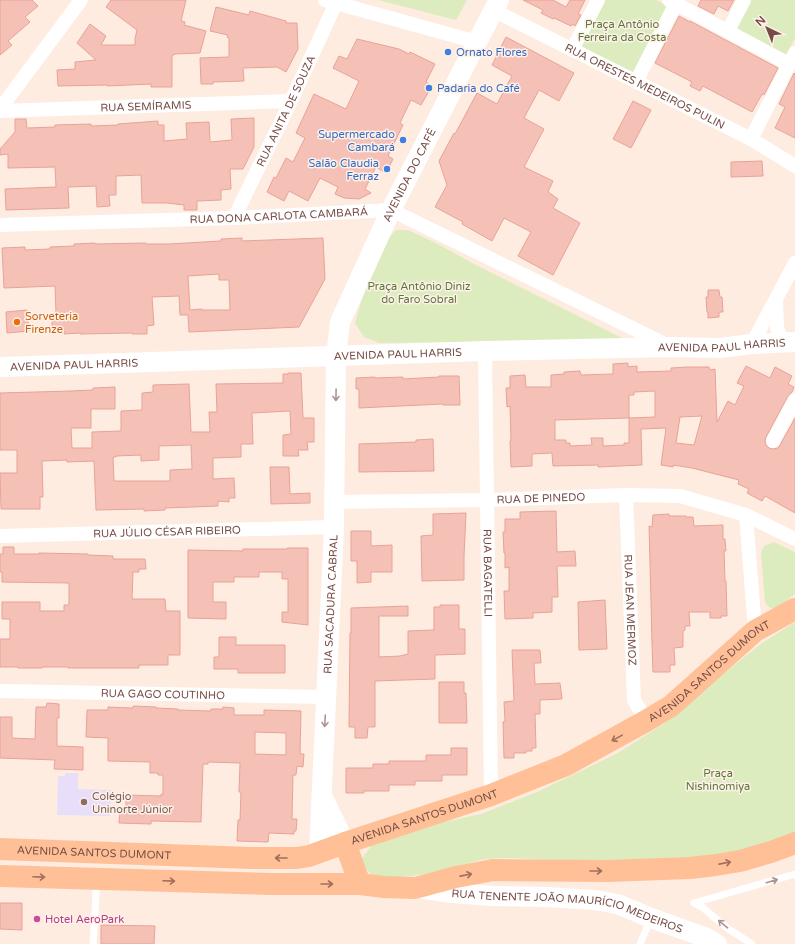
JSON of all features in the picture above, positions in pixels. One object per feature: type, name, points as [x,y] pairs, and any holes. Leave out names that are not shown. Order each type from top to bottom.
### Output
[{"type":"main road","name":"AVENIDA SANTOS DUMONT","points":[[0,850],[251,858],[297,858],[314,854],[491,795],[566,765],[671,706],[755,631],[795,609]]},
{"type":"main road","points":[[345,843],[360,884]]},
{"type":"main road","points":[[0,876],[96,886],[360,884],[384,887],[415,888],[456,877],[494,870],[608,871],[690,868],[716,865],[740,861],[795,843]]},
{"type":"main road","points":[[270,884],[286,876],[305,874],[308,872],[310,870],[314,854]]},
{"type":"street","points":[[0,110],[81,0]]},
{"type":"street","points":[[572,50],[598,0]]},
{"type":"street","points":[[728,31],[744,0]]},
{"type":"street","points":[[330,2],[476,42]]},
{"type":"street","name":"RUA ANITA DE SOUZA","points":[[234,218],[291,101],[330,2]]},
{"type":"street","points":[[636,82],[673,2],[728,31],[792,59],[751,140]]},
{"type":"street","name":"RUA ORESTES MEDEIROS PULIN","points":[[496,5],[572,50],[751,140],[795,166]]},
{"type":"street","name":"AVENIDA DO CAFÉ","points":[[336,356],[340,322],[391,210],[496,5]]},
{"type":"street","name":"RUA SEMÍRAMIS","points":[[0,110],[291,101]]},
{"type":"street","name":"RUA DONA CARLOTA CAMBARÁ","points":[[0,225],[234,218],[391,210],[671,347]]},
{"type":"street","points":[[752,344],[795,263]]},
{"type":"street","points":[[776,299],[778,327],[789,342]]},
{"type":"street","name":"AVENIDA PAUL HARRIS","points":[[0,367],[485,351],[671,347],[720,348],[752,344],[789,342]]},
{"type":"street","name":"RUA BAGATELLI","points":[[485,351],[491,795]]},
{"type":"street","name":"RUA SACADURA CABRAL","points":[[314,854],[321,794],[334,527],[333,502],[336,356]]},
{"type":"street","points":[[773,441],[795,400]]},
{"type":"street","name":"RUA DE PINEDO","points":[[333,502],[486,500],[626,495],[680,496],[746,515],[795,539]]},
{"type":"street","name":"RUA JEAN MERMOZ","points":[[626,495],[634,700],[646,721]]},
{"type":"street","points":[[746,515],[755,631]]},
{"type":"street","name":"RUA JÚLIO CÉSAR RIBEIRO","points":[[0,536],[334,527]]},
{"type":"street","name":"RUA GAGO COUTINHO","points":[[0,691],[326,697]]},
{"type":"street","points":[[321,794],[345,843]]},
{"type":"street","name":"RUA TENENTE JOÃO MAURÍCIO MEDEIROS","points":[[415,888],[493,896],[547,897],[608,902],[620,905],[707,938],[717,944]]},
{"type":"lane","points":[[752,944],[727,928],[702,907],[694,903],[795,874]]},
{"type":"lane","points":[[93,944],[96,886]]},
{"type":"lane","points":[[640,944],[651,918]]},
{"type":"shaded area","name":"Colégio Uninorte Júnior","points":[[65,773],[78,773],[78,789],[111,790],[110,816],[57,815],[58,776],[65,776]]},
{"type":"green space","points":[[378,0],[467,0],[456,20]]},
{"type":"green space","name":"Praça Antônio Ferreira da Costa","points":[[605,0],[656,0],[668,6],[632,74],[580,48]]},
{"type":"green space","points":[[750,0],[795,0],[795,38],[786,55],[736,29]]},
{"type":"green space","name":"Praça Antônio Diniz do Faro Sobral","points":[[396,230],[408,230],[436,243],[472,263],[626,340],[379,343],[364,337],[355,323],[361,302],[386,241]]},
{"type":"green space","points":[[774,542],[795,552],[795,594],[780,606],[772,608],[765,602],[761,553],[764,546]]},
{"type":"green space","name":"Praça Nishinomiya","points":[[795,622],[795,833],[728,857],[645,863],[506,858],[485,859],[431,873],[383,880],[372,876],[365,867],[362,858],[373,844],[416,828],[481,814],[537,792],[616,754],[662,725],[762,643]]},
{"type":"building","points":[[0,0],[32,0],[38,6],[25,17],[30,22],[8,41],[12,45],[0,55]]},
{"type":"building","points":[[111,0],[186,0],[181,21],[185,22],[184,25],[206,31],[200,53],[172,55],[172,87],[151,87],[151,84],[58,86],[57,70],[75,69],[75,62],[96,60],[77,43],[90,24],[106,36],[101,45],[135,45],[137,30],[106,7]]},
{"type":"building","points":[[523,0],[553,0],[566,7],[570,0],[585,0],[578,14],[581,15],[575,26],[572,24],[571,26],[541,13],[543,10]]},
{"type":"building","points":[[701,0],[734,0],[728,11],[718,6],[714,14],[698,6]]},
{"type":"building","points":[[216,7],[249,15],[250,11],[286,21],[286,23],[297,23],[298,49],[286,72],[277,67],[243,68],[244,81],[201,84],[200,58],[229,57],[228,35],[210,31]]},
{"type":"building","points":[[679,16],[778,68],[764,95],[762,94],[752,112],[703,86],[700,91],[690,86],[692,82],[655,63]]},
{"type":"building","points":[[506,37],[574,73],[559,101],[539,90],[524,118],[544,129],[524,167],[553,181],[548,192],[558,199],[553,208],[580,223],[553,275],[518,256],[531,232],[504,218],[492,241],[462,224],[463,222],[435,207],[447,185],[439,161],[477,93],[497,104],[512,76],[492,65]]},
{"type":"building","points":[[357,39],[399,49],[409,54],[410,52],[435,64],[426,82],[432,86],[421,105],[411,100],[400,123],[403,125],[388,156],[393,159],[386,173],[376,167],[365,189],[371,193],[359,199],[344,198],[335,194],[338,187],[320,178],[308,201],[289,191],[284,201],[267,192],[274,177],[276,178],[286,158],[293,162],[305,138],[296,133],[314,94],[346,109],[359,81],[333,68],[339,56],[347,59]]},
{"type":"building","points":[[794,73],[795,138],[775,128],[785,107],[779,104]]},
{"type":"building","points":[[633,101],[651,110],[631,148],[613,139]]},
{"type":"building","points":[[254,118],[254,147],[243,169],[230,169],[231,189],[221,190],[221,200],[197,201],[197,210],[184,210],[184,205],[142,203],[141,175],[116,176],[116,195],[109,195],[110,206],[97,207],[96,186],[68,187],[69,208],[6,210],[5,189],[56,187],[55,167],[8,168],[8,154],[0,155],[0,149],[15,132],[15,119],[26,119],[27,128],[55,127],[55,125],[118,125],[158,121],[158,125],[164,125],[164,141],[187,139],[186,123],[209,122],[210,142],[232,140],[231,119]]},
{"type":"building","points":[[762,161],[763,176],[731,177],[731,162]]},
{"type":"building","points":[[242,238],[242,241],[323,238],[325,279],[299,327],[189,332],[188,315],[180,315],[179,296],[152,297],[154,325],[147,326],[147,334],[64,334],[64,331],[52,331],[52,314],[56,314],[55,286],[4,288],[2,248],[25,247],[25,250],[50,249],[50,247],[74,246],[74,244],[169,244],[221,241],[221,239]],"holes":[[[219,274],[219,280],[229,280],[230,310],[190,310],[188,276]]]},
{"type":"building","points":[[708,290],[719,290],[720,297],[722,297],[723,312],[719,312],[719,317],[708,318],[706,297],[708,297]]},
{"type":"building","name":"Sorveteria Firenze","points":[[27,310],[29,331],[7,333],[6,312]]},
{"type":"building","points":[[628,363],[628,367],[637,366],[637,372],[671,371],[671,368],[688,367],[709,367],[710,370],[715,369],[717,422],[728,401],[735,405],[744,386],[737,383],[746,366],[770,378],[775,367],[792,376],[788,384],[794,387],[792,392],[788,396],[765,441],[769,448],[778,448],[795,418],[795,513],[765,496],[762,501],[747,493],[749,489],[738,484],[739,480],[692,468],[661,465],[666,428],[641,429],[642,465],[598,467],[598,465],[553,466],[552,453],[532,454],[532,466],[511,467],[510,406],[507,407],[506,388],[510,388],[510,376],[525,375],[526,387],[551,387],[551,375],[580,371],[581,375],[613,374],[613,364]],"holes":[[[655,391],[655,417],[629,418],[629,395],[634,395],[634,392]],[[702,416],[694,445],[676,443],[680,417]],[[629,418],[629,443],[624,443],[624,445],[603,446],[603,438],[591,438],[592,445],[570,446],[570,443],[566,443],[566,440],[555,440],[555,420]]]},
{"type":"building","points":[[301,373],[303,418],[314,418],[314,442],[307,442],[308,450],[298,450],[299,456],[283,456],[283,435],[291,434],[290,411],[252,413],[253,444],[241,444],[241,457],[213,458],[213,479],[234,478],[235,498],[229,498],[229,502],[218,501],[218,506],[165,508],[165,510],[96,510],[94,461],[67,462],[67,460],[42,461],[43,497],[40,497],[40,509],[1,509],[0,473],[17,473],[17,450],[0,450],[0,393],[93,390],[93,388],[115,387],[115,409],[91,409],[91,428],[71,428],[72,448],[92,448],[92,432],[121,431],[121,411],[142,410],[142,393],[153,392],[153,385],[189,384],[191,432],[210,432],[209,412],[217,412],[216,384],[283,383],[283,374]],"holes":[[[191,445],[192,469],[170,470],[170,481],[114,481],[113,457],[141,455],[141,461],[159,460],[159,446]]]},
{"type":"building","points":[[459,376],[460,405],[443,404],[359,408],[359,389],[356,389],[356,378],[403,377],[403,379]]},
{"type":"building","points":[[433,439],[434,471],[359,472],[359,444],[416,442],[416,440]]},
{"type":"building","points":[[270,467],[289,467],[290,494],[310,493],[310,503],[271,504]]},
{"type":"building","points":[[556,511],[557,552],[575,551],[576,566],[557,566],[558,597],[552,597],[552,612],[533,613],[533,618],[505,619],[504,591],[509,591],[509,567],[505,568],[503,532],[505,532],[505,519],[520,519],[520,512]]},
{"type":"building","points":[[466,513],[464,580],[422,581],[421,536],[433,535],[433,514]]},
{"type":"building","points":[[669,514],[669,516],[693,517],[694,526],[723,525],[723,539],[725,539],[726,551],[724,551],[727,616],[721,616],[721,618],[710,618],[710,612],[689,612],[690,626],[685,626],[685,630],[683,631],[683,647],[674,648],[675,665],[670,665],[670,672],[653,672],[649,526],[652,527],[653,515]]},
{"type":"building","points":[[351,531],[371,531],[371,546],[392,545],[392,572],[371,572],[371,582],[357,583],[357,561],[351,561]]},
{"type":"building","points":[[3,547],[14,547],[14,554],[88,554],[113,556],[113,559],[145,559],[146,569],[139,569],[139,572],[133,572],[132,599],[165,599],[166,611],[180,611],[180,655],[168,655],[168,665],[139,665],[139,668],[0,667],[0,639],[10,639],[10,619],[2,619],[2,602],[40,602],[40,611],[64,611],[64,605],[69,605],[69,583],[2,582],[2,572],[0,572],[0,554],[3,554]]},
{"type":"building","points":[[308,548],[308,625],[282,622],[282,612],[288,612],[288,579],[282,579],[282,572],[259,572],[259,577],[234,577],[234,582],[213,582],[213,602],[226,602],[226,619],[188,618],[188,550],[243,551],[243,549]]},
{"type":"building","points":[[605,600],[607,649],[579,650],[578,602]]},
{"type":"building","points":[[440,605],[459,605],[459,629],[465,629],[465,654],[435,655],[435,679],[375,681],[375,727],[368,727],[367,738],[355,738],[355,727],[349,727],[351,608],[408,606],[408,616],[379,616],[379,657],[408,654],[408,631],[434,630],[434,607],[440,607]]},
{"type":"building","points":[[219,637],[236,637],[236,645],[285,645],[285,673],[238,673],[238,669],[214,669],[214,657],[219,657]]},
{"type":"building","points":[[512,650],[540,650],[541,663],[534,663],[535,684],[560,683],[562,699],[540,700],[540,714],[535,714],[536,748],[532,748],[532,751],[526,751],[526,753],[514,753],[514,758],[504,758],[504,702],[514,701]]},
{"type":"building","points":[[439,682],[464,682],[467,723],[439,723]]},
{"type":"building","points":[[47,703],[59,704],[59,718],[57,718],[57,746],[83,747],[83,770],[54,769],[55,760],[0,758],[0,717],[12,717],[12,738],[35,739],[36,707],[46,707]]},
{"type":"building","points":[[133,706],[211,711],[211,709],[223,709],[223,707],[234,708],[234,715],[264,715],[264,710],[301,711],[300,754],[304,754],[303,767],[297,766],[296,775],[293,775],[292,819],[297,819],[296,831],[294,831],[294,834],[269,833],[268,842],[237,841],[238,820],[240,820],[240,763],[208,762],[208,764],[203,764],[201,822],[151,821],[151,824],[119,823],[120,809],[126,809],[126,795],[163,795],[163,775],[158,775],[158,773],[150,773],[150,762],[108,761],[108,738],[86,737],[87,710],[108,710],[108,707],[133,708]],"holes":[[[255,732],[286,733],[286,755],[255,754]]]},
{"type":"building","points":[[451,748],[467,748],[467,775],[442,775],[442,781],[415,781],[415,785],[389,785],[389,791],[346,793],[346,768],[373,768],[373,764],[389,764],[389,761],[426,761],[426,755],[451,755]]},
{"type":"building","points":[[0,903],[22,903],[22,930],[0,929]]},
{"type":"building","points":[[101,925],[155,926],[154,944],[101,944]]},
{"type":"place","name":"Ornato Flores","points":[[448,52]]},
{"type":"place","name":"Padaria do Café","points":[[429,88]]},
{"type":"place","name":"Supermercado Cambará","points":[[403,140]]},
{"type":"place","name":"Salão Claudia Ferraz","points":[[387,169]]},
{"type":"place","name":"Sorveteria Firenze","points":[[17,322]]},
{"type":"place","name":"Colégio Uninorte Júnior","points":[[84,802]]},
{"type":"place","name":"Hotel AeroPark","points":[[37,919]]}]
